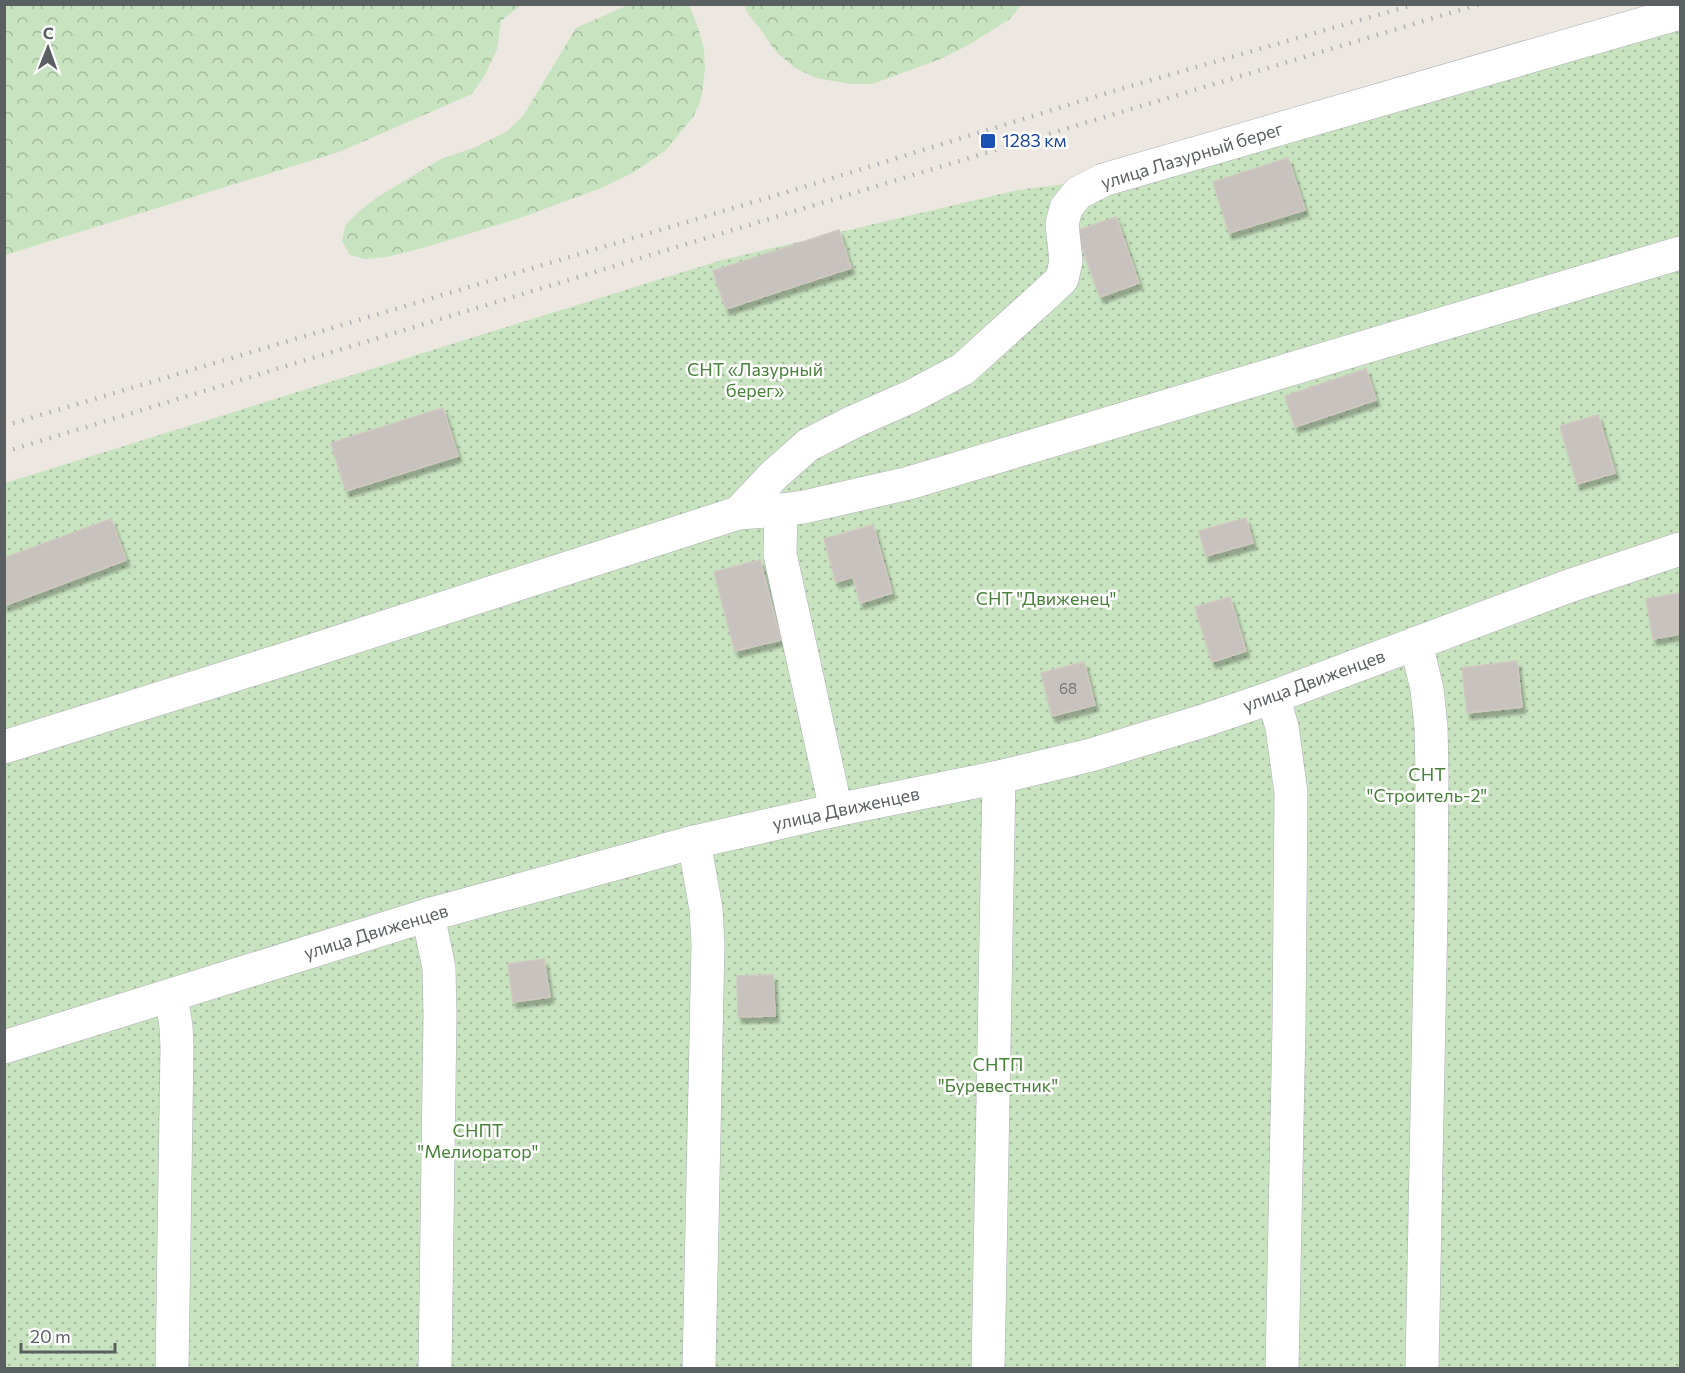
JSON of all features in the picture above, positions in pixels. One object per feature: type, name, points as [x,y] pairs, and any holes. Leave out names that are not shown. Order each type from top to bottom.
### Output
[{"type":"street","name":"улица Лазурный берег","points":[[738,513],[774,475],[808,445],[921,392],[963,369],[1062,279],[1066,261],[1062,224],[1066,208],[1078,193],[1103,180],[1680,13]]},
{"type":"street","points":[[4,747],[738,513],[780,510],[909,483],[1680,253]]},
{"type":"street","points":[[780,510],[780,554],[836,810]]},
{"type":"street","name":"улица Движенцев","points":[[4,1047],[428,915],[694,842],[1091,755],[1273,697],[1569,586],[1680,549]]},
{"type":"street","points":[[1416,643],[1427,689],[1432,772],[1422,1368]]},
{"type":"street","points":[[1273,697],[1282,727],[1291,793],[1282,1368]]},
{"type":"street","points":[[988,1368],[999,777]]},
{"type":"street","points":[[694,842],[706,909],[708,944],[699,1368]]},
{"type":"street","points":[[428,915],[438,968],[440,1015],[435,1368]]},
{"type":"street","points":[[171,996],[177,1048],[172,1368]]},
{"type":"green space","points":[[5,4],[521,5],[501,21],[497,49],[485,75],[472,94],[339,152],[5,255]]},
{"type":"green space","points":[[628,5],[689,5],[704,49],[705,69],[700,103],[693,117],[665,151],[634,172],[601,188],[520,218],[387,257],[365,259],[350,255],[342,241],[345,226],[357,213],[376,198],[441,159],[476,147],[506,132],[523,116],[576,28]]},
{"type":"green space","points":[[744,5],[1021,5],[1010,19],[943,58],[872,84],[851,84],[816,78],[795,68],[776,52]]},
{"type":"green space","points":[[1680,15],[1680,1368],[5,1368],[5,483],[722,260],[1018,190],[1136,175]]},
{"type":"building","points":[[1288,158],[1305,210],[1229,233],[1213,182]]},
{"type":"building","points":[[1116,217],[1139,283],[1100,297],[1076,231]]},
{"type":"building","points":[[839,230],[851,268],[726,309],[713,271]]},
{"type":"building","points":[[1366,369],[1376,400],[1295,427],[1285,396]]},
{"type":"building","points":[[443,408],[458,456],[346,491],[331,443]]},
{"type":"building","points":[[1598,415],[1615,473],[1577,484],[1560,426]]},
{"type":"building","points":[[1246,518],[1253,543],[1206,556],[1199,531]]},
{"type":"building","points":[[111,519],[126,560],[4,606],[4,558]]},
{"type":"building","points":[[873,525],[892,593],[860,603],[853,577],[836,582],[824,539]]},
{"type":"building","points":[[760,560],[781,640],[735,651],[714,572]]},
{"type":"building","points":[[1680,593],[1680,634],[1653,639],[1646,599]]},
{"type":"building","points":[[1230,597],[1246,651],[1212,662],[1195,607]]},
{"type":"building","points":[[1517,661],[1522,707],[1467,713],[1462,668]]},
{"type":"building","points":[[1084,662],[1095,705],[1052,716],[1041,673]]},
{"type":"building","points":[[544,959],[550,997],[513,1002],[508,964]]},
{"type":"building","points":[[773,975],[775,1016],[738,1017],[737,976]]},
{"type":"railway","points":[[4,426],[797,189],[1120,89],[1416,4]]},
{"type":"railway","points":[[4,452],[1480,4]]},
{"type":"place","name":"1283 км","points":[[988,141]]},
{"type":"park label","name":"СНТ «Лазурный берег»","points":[[755,380]]},
{"type":"park label","name":"СНТ \"Движенец\"","points":[[1046,599]]},
{"type":"park label","name":"СНТ \"Строитель-2\"","points":[[1427,785]]},
{"type":"park label","name":"СНТП \"Буревестник\"","points":[[998,1075]]},
{"type":"park label","name":"СНПТ \"Мелиоратор\"","points":[[478,1141]]}]
